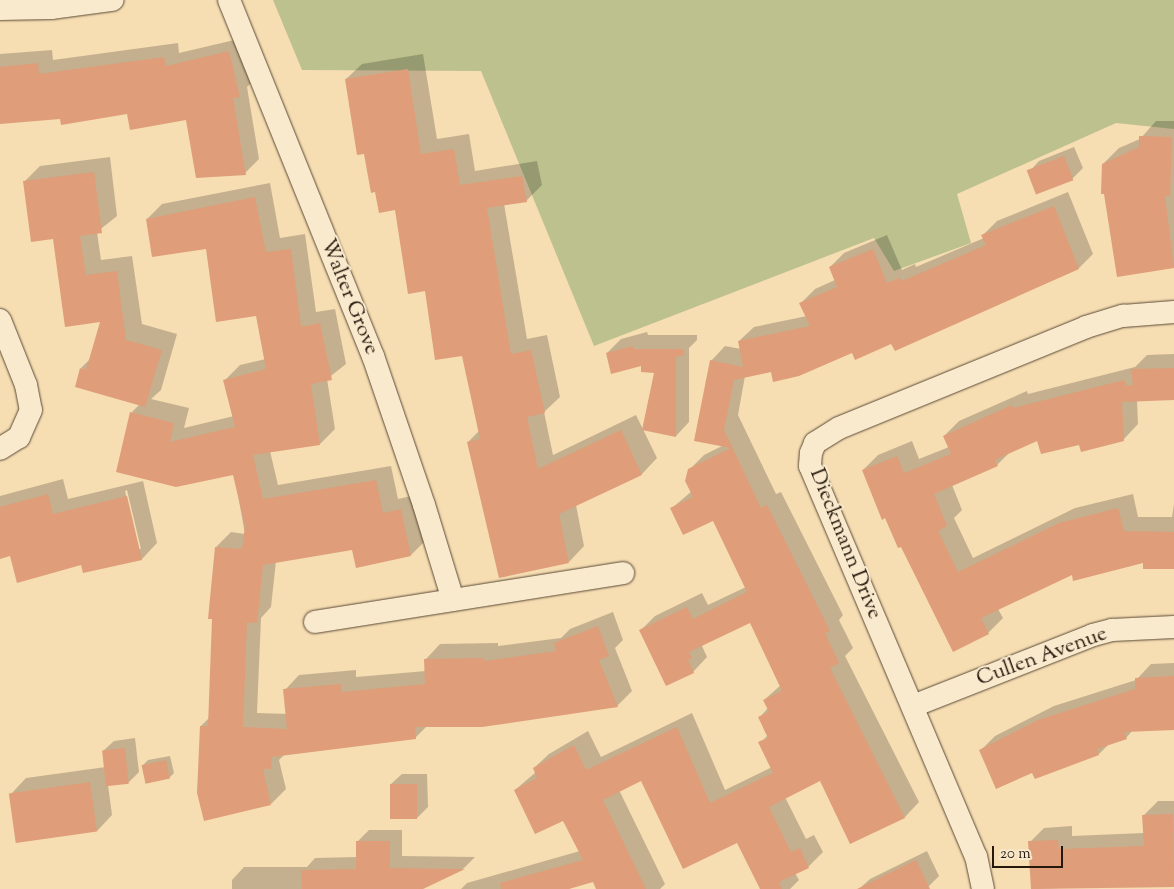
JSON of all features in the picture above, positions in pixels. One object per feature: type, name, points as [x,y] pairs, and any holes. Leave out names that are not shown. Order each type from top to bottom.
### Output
[{"type":"street","points":[[0,9],[51,8],[112,0]]},
{"type":"street","name":"Walter Grove","points":[[229,0],[373,356],[424,505],[453,600]]},
{"type":"street","name":"Dieckmann Drive","points":[[983,889],[976,857],[810,466],[815,443],[839,428],[1086,327],[1123,316],[1174,312]]},
{"type":"street","points":[[0,320],[26,385],[30,410],[19,437],[0,448]]},
{"type":"street","points":[[315,622],[623,573]]},
{"type":"street","name":"Cullen Avenue","points":[[913,706],[1093,635],[1112,630],[1174,627]]},
{"type":"green space","points":[[273,0],[1174,0],[1174,129],[1116,123],[957,194],[971,243],[894,271],[874,238],[594,346],[481,71],[302,70]]},
{"type":"building","points":[[229,51],[240,97],[233,98],[246,175],[196,178],[186,120],[130,130],[127,114],[61,125],[60,119],[0,124],[0,67],[38,63],[39,74],[164,57],[166,66]]},
{"type":"building","points":[[408,69],[421,154],[454,149],[460,185],[522,176],[527,202],[487,208],[511,354],[531,350],[545,413],[527,417],[538,469],[621,430],[642,475],[559,514],[569,563],[499,578],[467,442],[480,439],[462,356],[435,360],[425,291],[408,294],[395,210],[379,213],[375,192],[371,193],[364,154],[357,155],[345,79]]},
{"type":"building","points":[[1139,136],[1172,137],[1170,196],[1165,196],[1174,268],[1117,277],[1104,194],[1101,194],[1102,164],[1139,147]]},
{"type":"building","points":[[1064,156],[1073,180],[1036,195],[1027,170]]},
{"type":"building","points":[[94,172],[102,233],[80,236],[86,275],[117,271],[126,340],[162,350],[145,407],[75,387],[80,368],[86,370],[100,322],[65,327],[53,239],[31,242],[23,181]]},
{"type":"building","points":[[255,197],[266,252],[291,249],[301,327],[320,323],[332,380],[311,384],[320,445],[253,455],[263,499],[376,480],[383,513],[401,509],[411,556],[356,568],[352,550],[263,565],[257,623],[247,622],[243,727],[287,729],[283,689],[341,684],[342,692],[425,684],[424,659],[483,658],[484,661],[556,651],[554,643],[598,626],[609,656],[599,660],[618,707],[482,727],[415,727],[416,739],[272,757],[271,769],[263,769],[271,805],[204,821],[197,793],[200,726],[208,726],[212,619],[208,619],[215,547],[242,549],[245,526],[233,475],[176,487],[116,472],[130,412],[174,423],[170,442],[235,427],[223,380],[266,369],[256,316],[216,322],[206,249],[152,257],[146,219]]},
{"type":"building","points":[[1054,206],[1079,269],[895,351],[891,344],[855,360],[852,353],[799,376],[773,382],[771,372],[734,380],[724,430],[761,508],[767,505],[830,631],[825,633],[839,663],[830,668],[905,818],[850,844],[820,781],[769,807],[791,852],[800,848],[809,868],[779,882],[782,889],[760,889],[737,843],[683,869],[641,781],[603,800],[646,889],[596,889],[593,882],[569,889],[501,889],[500,883],[583,860],[563,821],[535,834],[514,790],[537,778],[533,768],[574,745],[586,770],[677,727],[710,803],[773,773],[758,742],[768,738],[758,717],[769,712],[763,700],[782,691],[750,623],[689,652],[692,658],[688,660],[694,673],[666,686],[639,630],[687,607],[693,619],[747,592],[713,521],[683,535],[670,508],[693,497],[685,481],[688,469],[731,448],[694,441],[710,360],[743,367],[738,341],[810,326],[799,303],[837,287],[829,267],[873,249],[887,283],[900,278],[902,281],[986,245],[981,235]]},
{"type":"building","points":[[633,346],[634,349],[683,349],[684,355],[676,357],[676,437],[642,430],[654,373],[641,372],[641,366],[611,374],[606,353]]},
{"type":"building","points":[[1174,368],[1174,400],[1122,402],[1124,441],[1081,452],[1079,445],[1041,454],[1037,441],[995,460],[998,466],[934,494],[947,526],[938,531],[958,572],[1059,523],[1118,508],[1124,531],[1174,532],[1174,569],[1143,569],[1143,563],[1073,581],[1072,575],[981,618],[989,634],[953,652],[901,547],[898,548],[885,518],[882,520],[862,470],[897,456],[904,473],[951,454],[943,436],[1012,405],[1013,408],[1124,380],[1127,386],[1133,385],[1131,369]]},
{"type":"building","points":[[48,494],[53,514],[127,496],[142,560],[83,573],[81,565],[17,583],[10,556],[0,559],[0,507]]},
{"type":"building","points":[[1174,676],[1174,730],[1124,732],[1127,739],[1097,749],[1099,755],[1035,779],[1032,773],[996,789],[979,750],[1038,720],[1135,689],[1135,678]]},
{"type":"building","points":[[125,748],[129,784],[106,786],[102,750]]},
{"type":"building","points":[[166,760],[170,779],[145,784],[142,765]]},
{"type":"building","points":[[90,782],[97,832],[16,843],[9,793]]},
{"type":"building","points":[[390,784],[417,784],[417,819],[390,819]]},
{"type":"building","points":[[1173,814],[1174,887],[1031,889],[1028,841],[1058,840],[1059,849],[1144,846],[1142,815]]},
{"type":"building","points":[[356,841],[390,841],[390,868],[465,869],[423,889],[302,889],[301,870],[356,869]]},
{"type":"building","points":[[916,860],[930,889],[857,889]]}]
